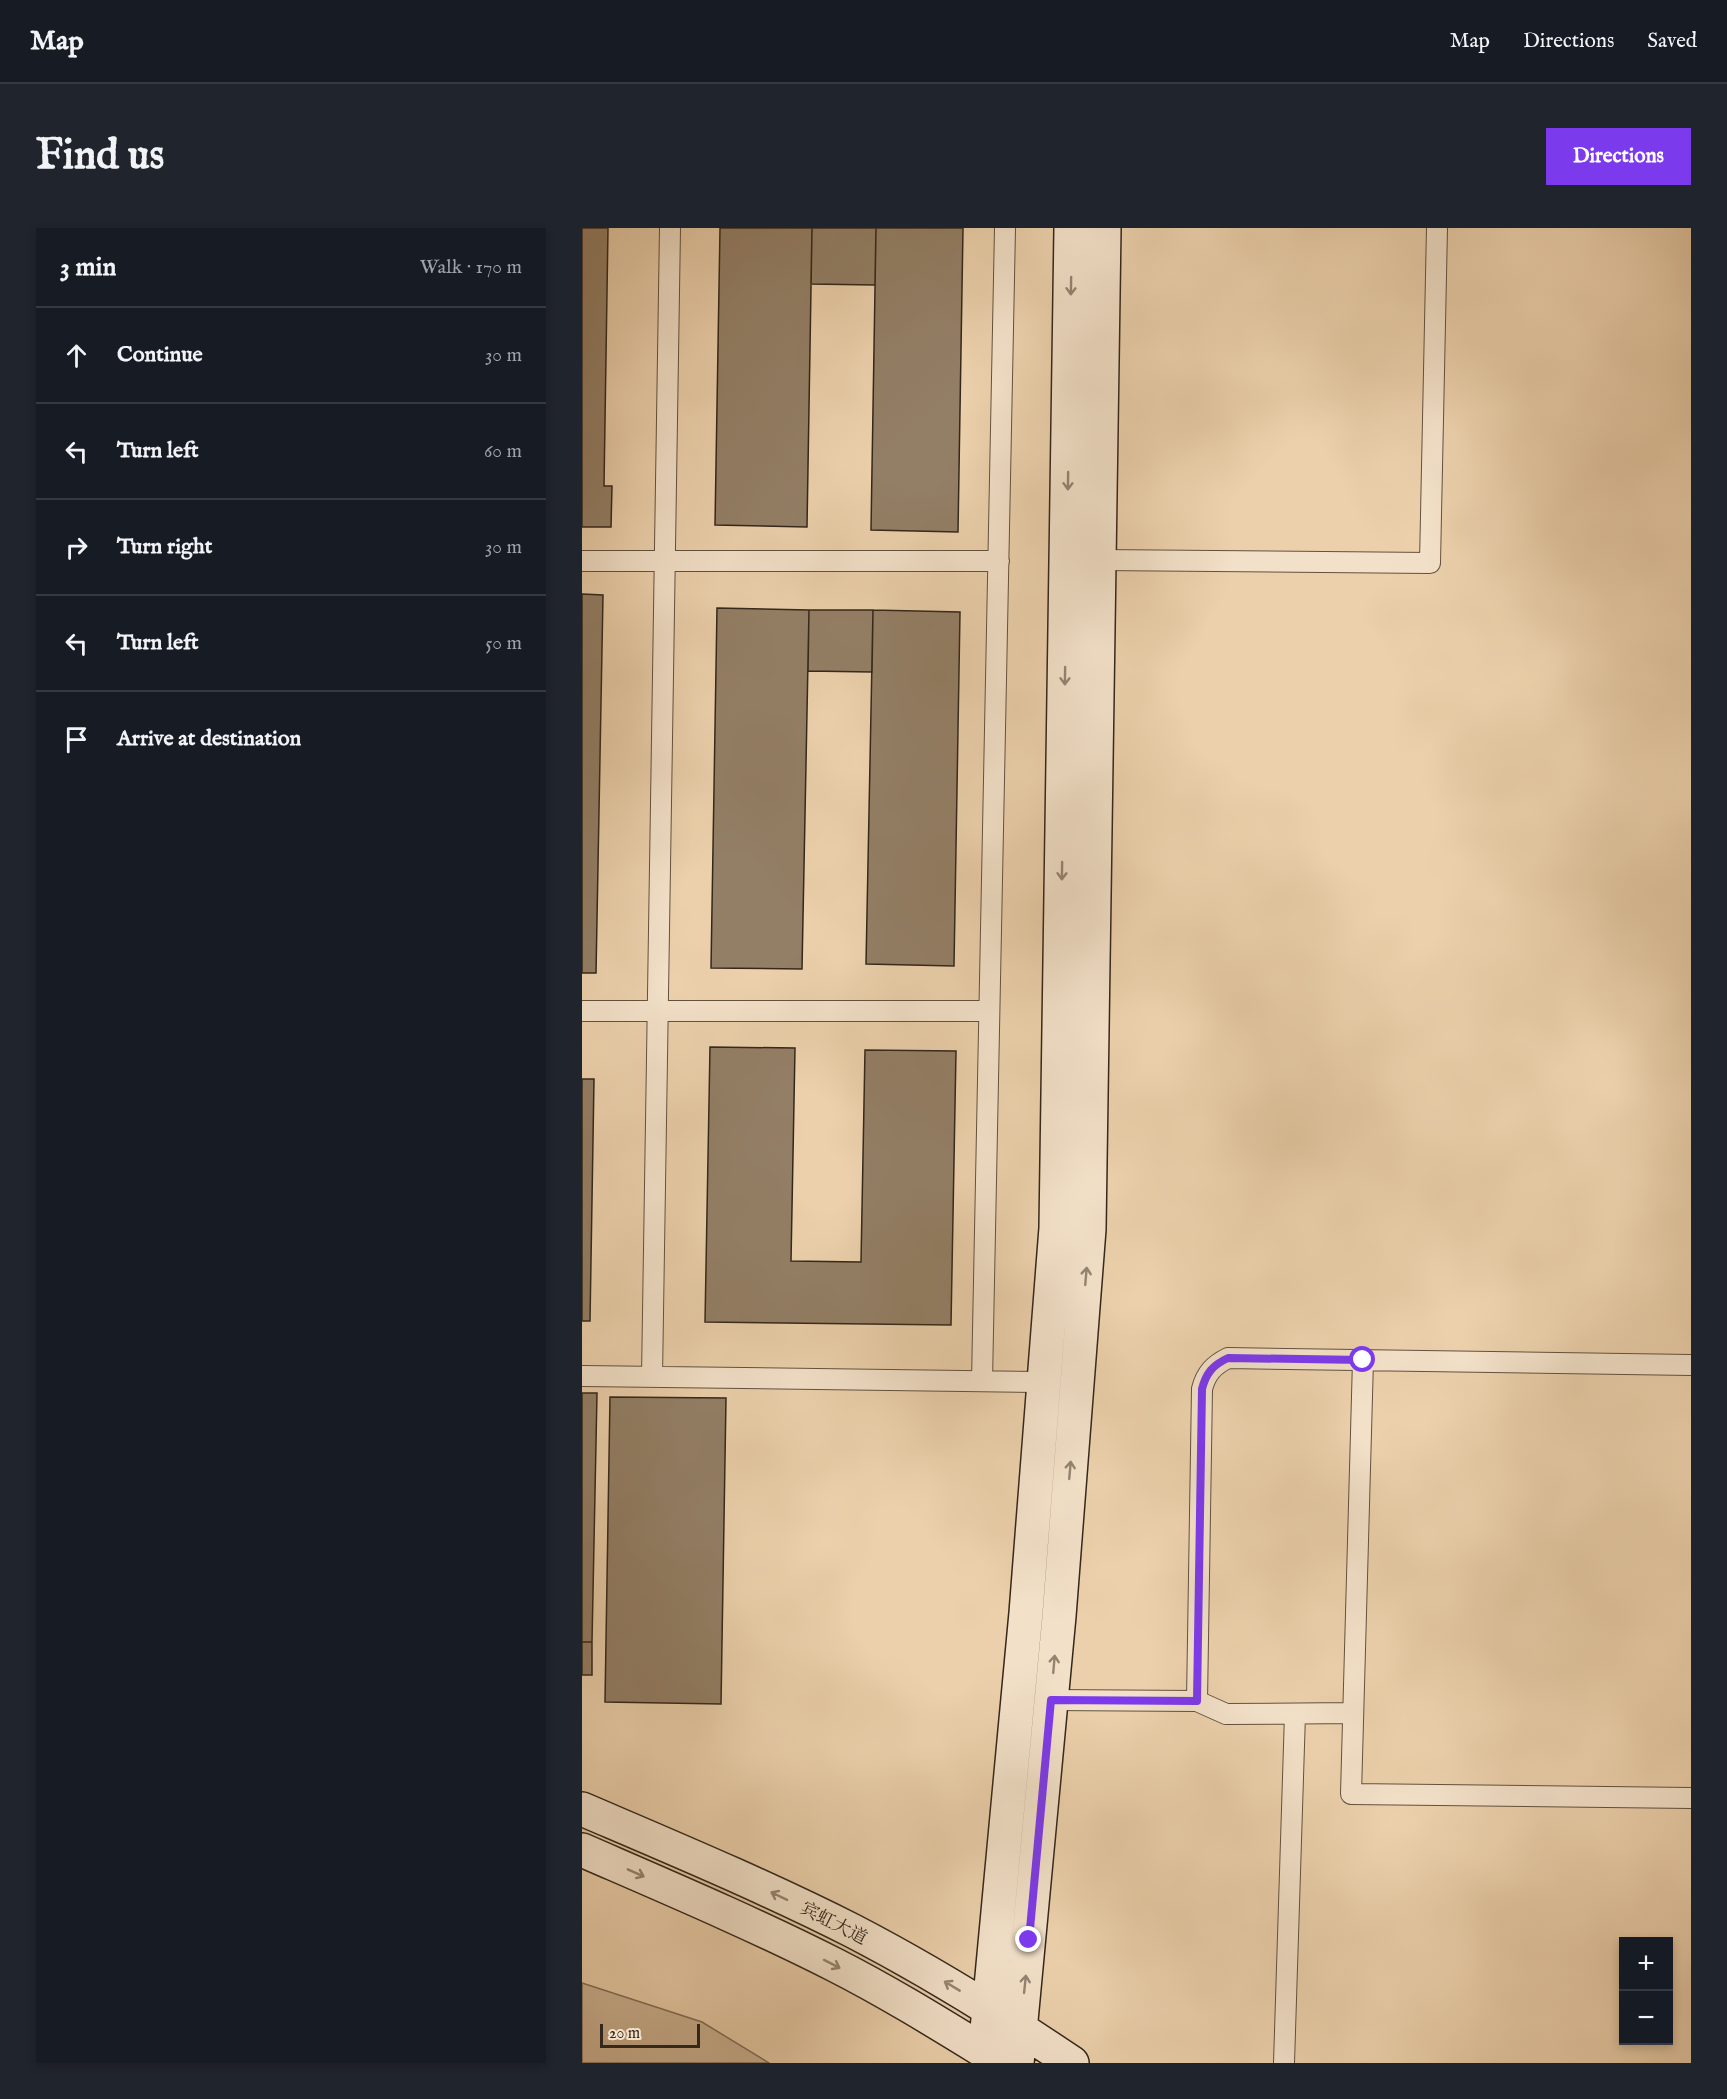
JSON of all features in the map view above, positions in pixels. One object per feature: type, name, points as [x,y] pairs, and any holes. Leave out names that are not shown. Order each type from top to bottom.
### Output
[{"type":"street","points":[[995,2057],[989,2009],[1026,1613],[1056,1228],[1071,228]]},
{"type":"street","points":[[1017,2063],[1051,1700],[1089,1229],[1104,228]]},
{"type":"street","name":"宾虹大道","points":[[582,1809],[766,1889],[844,1927],[941,1980],[1072,2063]]},
{"type":"street","name":"宾虹大道","points":[[582,1850],[751,1924],[836,1966],[922,2013],[995,2057]]},
{"type":"lane","points":[[652,1377],[670,228]]},
{"type":"lane","points":[[982,1381],[1005,228]]},
{"type":"lane","points":[[1099,560],[1430,563],[1437,228]]},
{"type":"lane","points":[[582,561],[999,561]]},
{"type":"lane","points":[[582,1011],[989,1011]]},
{"type":"lane","points":[[1197,1701],[1202,1389],[1205,1379],[1218,1363],[1228,1358],[1691,1365]]},
{"type":"lane","points":[[1363,1360],[1351,1794],[1691,1798]]},
{"type":"lane","points":[[582,1376],[1044,1382]]},
{"type":"lane","points":[[1051,1700],[1197,1701],[1226,1714],[1353,1713]]},
{"type":"lane","points":[[1284,2063],[1294,1714]]},
{"type":"shaded area","points":[[582,1983],[702,2022],[769,2063],[582,2063]]},
{"type":"building","points":[[582,228],[608,228],[604,486],[612,486],[611,527],[582,527]]},
{"type":"building","points":[[720,228],[812,228],[807,527],[715,525]]},
{"type":"building","points":[[812,228],[876,228],[875,285],[811,284]]},
{"type":"building","points":[[876,228],[963,228],[958,532],[871,530]]},
{"type":"building","points":[[582,594],[603,595],[596,973],[582,973]]},
{"type":"building","points":[[717,608],[809,610],[802,969],[711,968]]},
{"type":"building","points":[[809,610],[873,610],[872,672],[808,671]]},
{"type":"building","points":[[873,610],[960,612],[954,966],[866,964]]},
{"type":"building","points":[[710,1047],[795,1048],[791,1261],[861,1262],[865,1050],[956,1051],[951,1325],[705,1322]]},
{"type":"building","points":[[582,1079],[594,1079],[590,1321],[582,1321]]},
{"type":"building","points":[[582,1393],[597,1393],[592,1642],[582,1642]]},
{"type":"building","points":[[610,1397],[726,1398],[721,1704],[605,1702]]},
{"type":"building","points":[[582,1642],[592,1642],[592,1675],[582,1675]]},
{"type":"route","points":[[1029,1940],[1051,1700],[1197,1701],[1202,1389],[1210,1370],[1228,1358],[1363,1360]]}]
